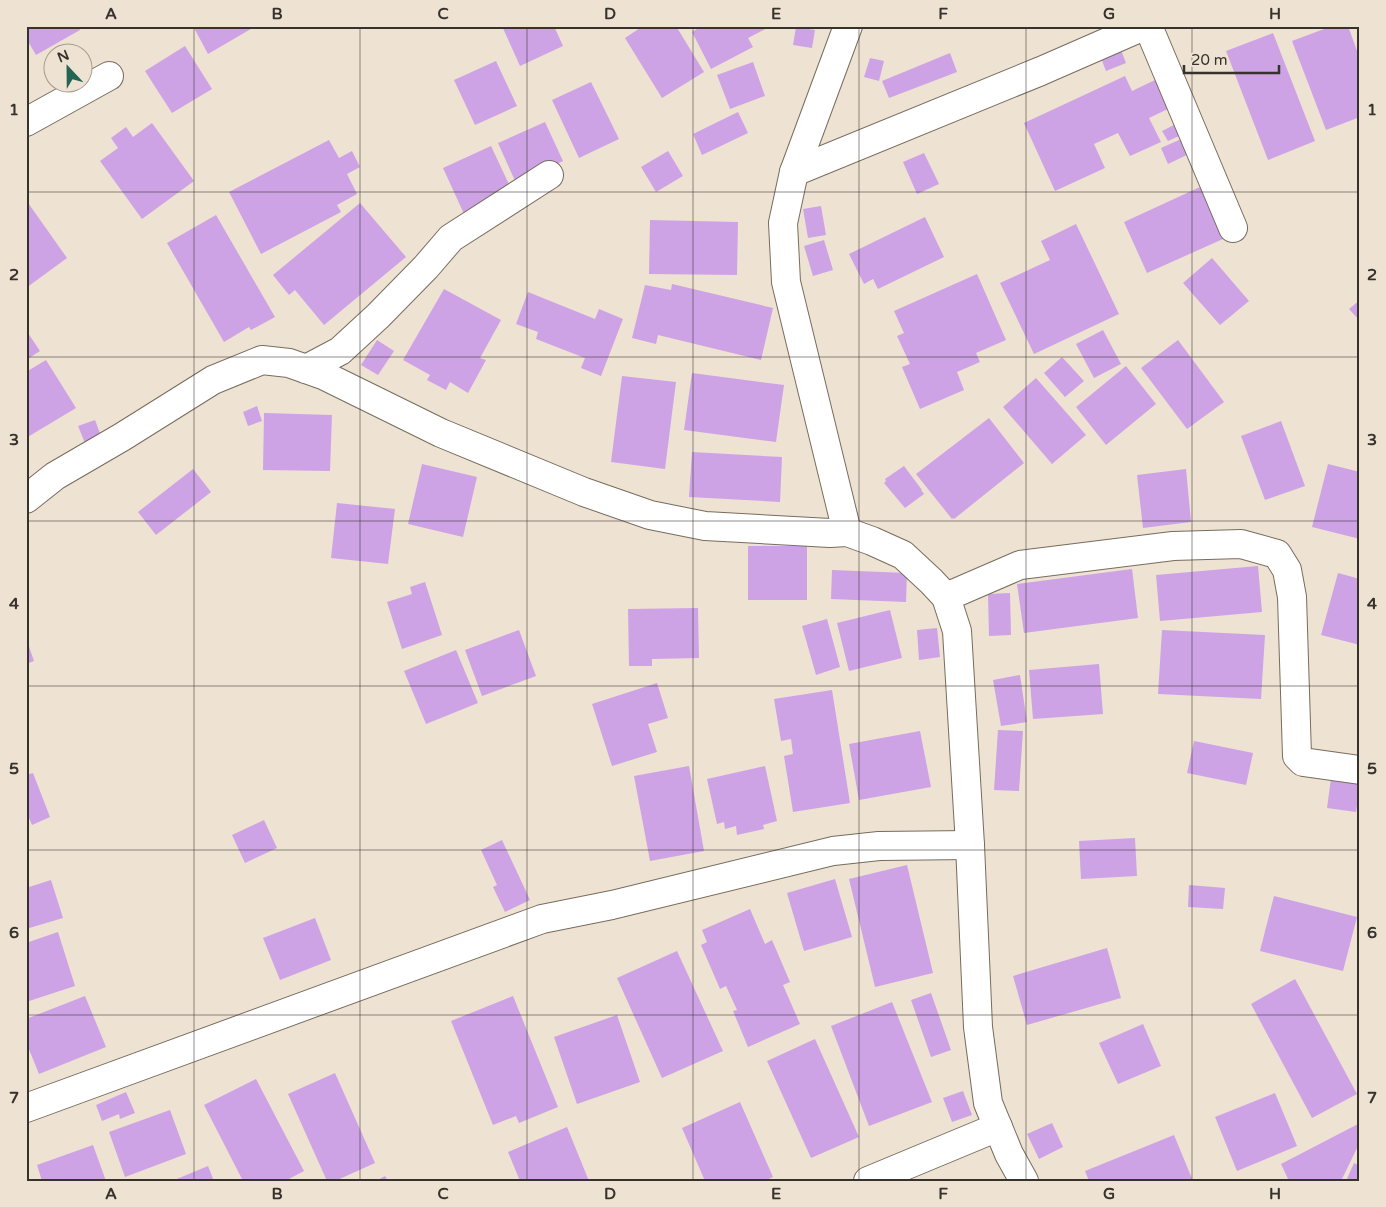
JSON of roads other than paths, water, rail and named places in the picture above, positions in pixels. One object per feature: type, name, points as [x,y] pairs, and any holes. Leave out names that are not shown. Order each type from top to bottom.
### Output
[{"type":"street","points":[[847,532],[786,282],[783,223],[794,172],[848,26]]},
{"type":"street","points":[[794,172],[1144,26]]},
{"type":"street","points":[[1148,26],[1233,228]]},
{"type":"street","points":[[26,122],[109,76]]},
{"type":"street","points":[[306,369],[340,351],[420,274],[451,238],[549,175]]},
{"type":"street","points":[[26,499],[55,476],[213,380],[262,360],[289,363],[323,375],[441,433],[584,492],[650,515],[705,526],[830,533],[847,532],[872,541],[903,556],[946,596],[957,631],[970,845],[978,1027],[988,1103],[1009,1154],[1024,1181]]},
{"type":"street","points":[[946,596],[1020,565],[1173,546],[1241,544],[1277,554],[1287,570],[1292,597],[1297,756],[1303,762],[1360,770]]},
{"type":"street","points":[[26,1108],[542,919],[612,905],[833,850],[879,846],[970,845]]},
{"type":"street","points":[[868,1181],[998,1127]]}]
